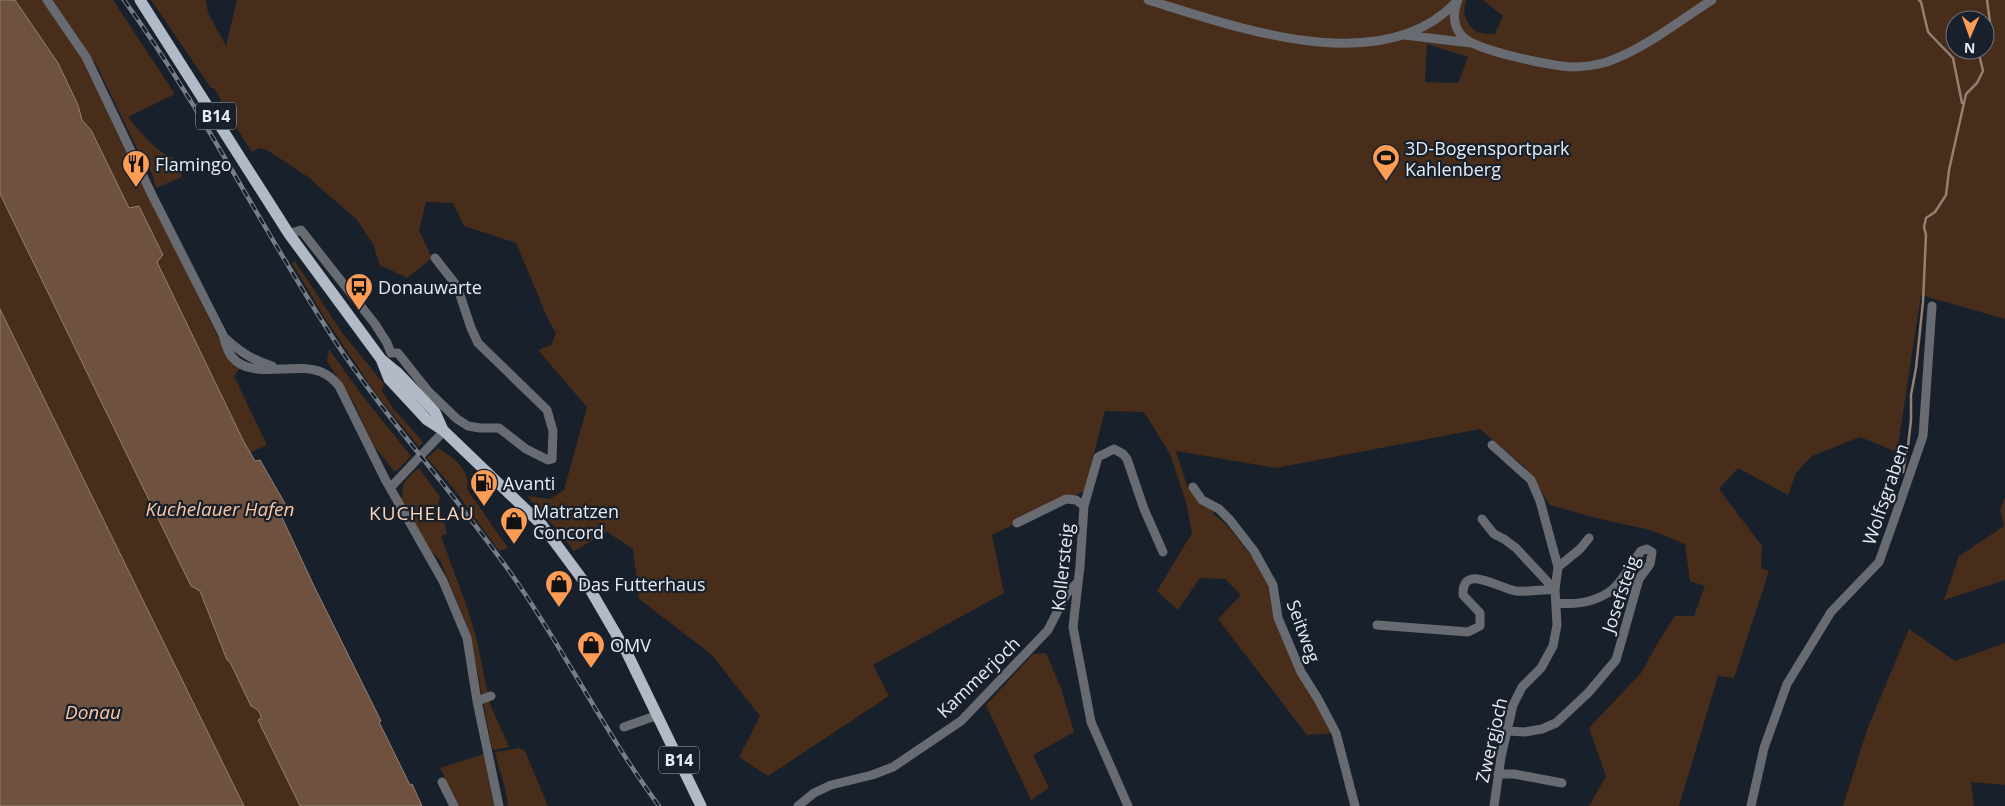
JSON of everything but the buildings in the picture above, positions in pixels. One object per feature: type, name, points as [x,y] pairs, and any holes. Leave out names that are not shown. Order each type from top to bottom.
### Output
[{"type":"main road","name":"B14","points":[[140,0],[290,234],[386,356],[389,379],[427,420],[444,431],[536,519],[567,557],[591,592],[627,654],[701,806]]},
{"type":"street","points":[[47,0],[86,57],[152,195],[223,335],[239,351],[255,361],[280,368],[316,370],[330,377],[340,386],[390,488],[451,597],[467,638],[477,701],[499,806]]},
{"type":"street","points":[[1148,0],[1262,32],[1320,43],[1349,44],[1402,35],[1436,19],[1458,1]]},
{"type":"street","points":[[1402,35],[1472,44],[1556,65],[1571,67],[1592,65],[1607,62],[1639,47],[1662,34],[1712,0]]},
{"type":"street","points":[[1458,1],[1454,15],[1456,25],[1463,37],[1472,44]]},
{"type":"street","points":[[386,356],[398,354],[428,391],[456,419],[474,427],[499,428],[526,449],[548,460],[552,459],[553,431],[547,410],[478,343],[457,286],[435,258]]},
{"type":"street","name":"Wolfsgraben","points":[[1752,806],[1764,748],[1787,684],[1831,612],[1879,562],[1891,529],[1923,436],[1932,306]]},
{"type":"street","points":[[390,488],[444,431]]},
{"type":"street","name":"Zwergjoch","points":[[1492,445],[1531,480],[1540,501],[1558,567],[1555,590],[1557,625],[1553,646],[1541,668],[1522,687],[1513,706],[1498,774],[1494,806]]},
{"type":"street","name":"Kollersteig","points":[[1128,806],[1091,722],[1073,627],[1084,506],[1098,457],[1114,450],[1123,454],[1127,459],[1144,509],[1163,552]]},
{"type":"street","name":"Seitweg","points":[[1193,487],[1202,500],[1219,509],[1230,520],[1254,551],[1273,585],[1278,618],[1301,672],[1336,733],[1355,806]]},
{"type":"street","points":[[1017,523],[1066,499],[1076,500],[1084,506]]},
{"type":"street","points":[[1482,519],[1494,534],[1504,538],[1516,548],[1555,590]]},
{"type":"street","points":[[1558,567],[1580,549],[1588,538]]},
{"type":"street","name":"Josefsteig","points":[[1508,731],[1533,730],[1556,723],[1588,693],[1616,660],[1639,579],[1650,564],[1652,552],[1647,549],[1641,552],[1614,589],[1599,598],[1582,603],[1556,602]]},
{"type":"street","points":[[1378,625],[1468,632],[1480,626],[1480,613],[1463,595],[1466,582],[1472,578],[1479,578],[1516,591],[1555,590]]},
{"type":"street","name":"Kammerjoch","points":[[798,806],[814,793],[832,785],[872,775],[893,767],[961,721],[1048,630],[1067,593],[1077,583]]},
{"type":"street","points":[[477,701],[491,696]]},
{"type":"street","points":[[624,727],[658,715]]},
{"type":"street","points":[[1498,774],[1514,774],[1562,783]]},
{"type":"street","points":[[442,782],[454,806]]},
{"type":"shaded area","points":[[15,0],[113,0],[175,94],[128,117],[156,148],[178,160],[182,177],[156,188],[150,170],[140,155],[95,62],[85,66],[225,351],[240,368],[234,376],[267,445],[250,453],[157,262],[163,254],[139,206],[129,209],[91,130],[82,120],[78,105],[58,63]]},
{"type":"shaded area","points":[[151,0],[206,0],[208,13],[226,46],[237,0],[1467,0],[1464,9],[1468,23],[1478,32],[1495,34],[1503,16],[1483,0],[2005,0],[2005,319],[1921,295],[1897,452],[1860,437],[1812,456],[1796,473],[1788,495],[1738,468],[1719,489],[1762,546],[1761,568],[1769,571],[1734,678],[1718,676],[1679,806],[1589,806],[1606,776],[1589,728],[1641,673],[1675,616],[1694,616],[1705,586],[1690,581],[1685,544],[1650,530],[1550,505],[1525,467],[1480,429],[1276,468],[1176,451],[1187,486],[1214,510],[1213,514],[1227,525],[1272,582],[1277,613],[1303,674],[1336,733],[1307,735],[1218,619],[1241,595],[1225,579],[1200,578],[1178,610],[1157,591],[1192,533],[1186,502],[1170,454],[1144,412],[1105,411],[1084,491],[992,535],[1004,593],[873,665],[889,696],[768,776],[739,757],[760,716],[711,654],[639,599],[633,549],[607,532],[574,551],[527,496],[550,499],[564,490],[587,407],[538,350],[551,345],[556,333],[548,319],[516,243],[464,226],[453,203],[426,202],[419,230],[432,258],[407,278],[380,266],[373,244],[357,220],[308,177],[267,150],[259,148],[252,152],[220,102],[221,100],[214,88],[211,88]],"holes":[[[1427,44],[1468,57],[1458,83],[1425,82]]]},
{"type":"shaded area","points":[[0,194],[191,586],[200,591],[227,660],[261,714],[259,721],[300,806],[244,806],[0,309]]},
{"type":"shaded area","points":[[295,261],[343,334],[384,384],[382,391],[393,408],[423,442],[419,447],[376,394],[323,315],[292,263]]},
{"type":"shaded area","points":[[329,349],[361,394],[411,456],[398,470],[394,471],[373,445],[354,403],[327,361]]},
{"type":"shaded area","points":[[438,448],[455,460],[464,470],[468,482],[467,489],[508,548],[499,551],[454,489],[427,458]]},
{"type":"shaded area","points":[[419,468],[441,498],[438,501],[447,533],[441,536],[468,610],[477,641],[490,704],[509,747],[494,750],[492,748],[470,633],[440,560],[431,551],[400,498],[403,496],[404,484]]},
{"type":"shaded area","points":[[2005,497],[2005,580],[1944,600],[1959,556],[2004,526],[2000,510]]},
{"type":"shaded area","points":[[1909,629],[1955,661],[2005,643],[2005,785],[1971,782],[1974,806],[1843,806],[1867,730]]},
{"type":"shaded area","points":[[1046,653],[1061,688],[1074,732],[1033,755],[1049,788],[1031,800],[986,705],[1033,654]]},
{"type":"shaded area","points":[[519,748],[525,751],[548,806],[508,806],[495,752]]},
{"type":"shaded area","points":[[484,754],[494,806],[459,806],[440,768]]},
{"type":"water","name":"Kuchelauer Hafen","points":[[0,0],[15,0],[58,63],[78,105],[82,120],[91,130],[129,208],[139,206],[163,255],[157,262],[244,442],[255,461],[260,460],[287,507],[279,511],[381,721],[379,722],[422,806],[300,806],[258,720],[261,719],[259,713],[251,706],[230,662],[227,660],[200,591],[191,586],[0,194]]},
{"type":"water","name":"Donau","points":[[0,309],[244,806],[0,806]]},
{"type":"waterway","points":[[1919,0],[1928,32],[1953,58],[1962,103]]},
{"type":"waterway","points":[[1987,0],[1988,10]]},
{"type":"waterway","points":[[1903,472],[1908,446],[1911,395],[1916,368],[1923,302],[1926,235],[1924,227],[1926,218],[1935,212],[1946,195],[1949,170],[1966,94],[1977,83],[1983,71],[1980,60]]},
{"type":"railway","points":[[124,0],[205,124],[331,335],[377,400],[475,524],[521,588],[640,780],[659,806]]},
{"type":"place","name":"3D-Bogensportpark Kahlenberg","points":[[1386,182]]},
{"type":"place","name":"Flamingo","points":[[136,188]]},
{"type":"place","name":"Donauwarte","points":[[359,311]]},
{"type":"place","name":"Avanti","points":[[484,507]]},
{"type":"place","name":"Matratzen Concord","points":[[514,545]]},
{"type":"place","name":"Das Futterhaus","points":[[559,608]]},
{"type":"place","name":"OMV","points":[[591,669]]},
{"type":"district","name":"KUCHELAU","points":[[422,513]]}]
